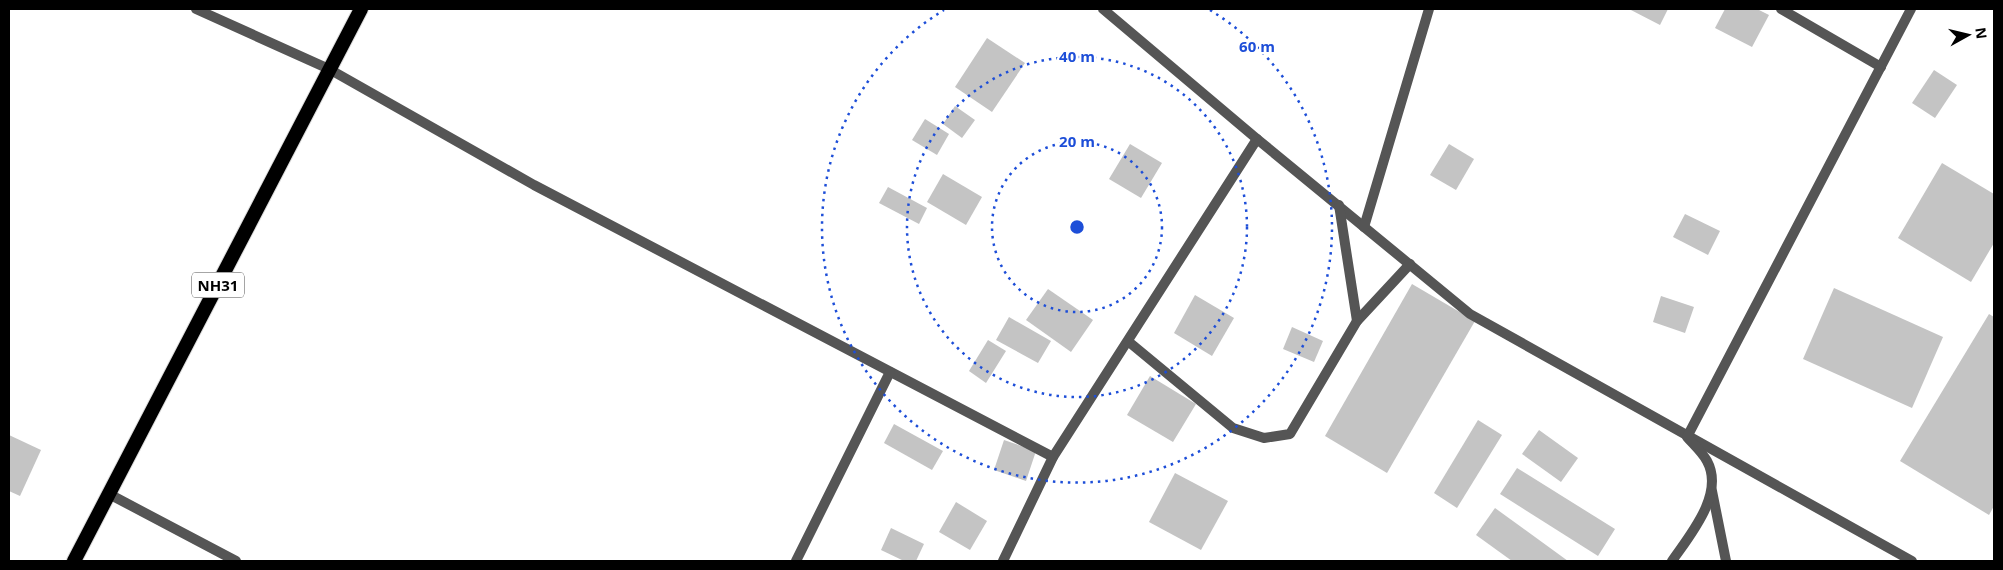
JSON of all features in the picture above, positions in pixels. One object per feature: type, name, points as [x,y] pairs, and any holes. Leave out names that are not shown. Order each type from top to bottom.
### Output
[{"type":"highway","name":"NH31","points":[[74,561],[361,9]]},
{"type":"street","points":[[196,9],[329,69],[534,185],[1053,457]]},
{"type":"street","points":[[1103,9],[1257,139],[1470,314],[1912,561]]},
{"type":"street","points":[[1364,227],[1429,9]]},
{"type":"street","points":[[1781,9],[1881,67]]},
{"type":"street","points":[[1687,436],[1911,9]]},
{"type":"street","points":[[1003,561],[1053,457],[1129,342],[1257,139]]},
{"type":"street","points":[[1339,205],[1357,321]]},
{"type":"street","points":[[1129,342],[1233,428],[1264,438],[1290,434],[1357,321],[1410,264]]},
{"type":"street","points":[[796,561],[890,372]]},
{"type":"street","points":[[1687,436],[1707,462],[1726,561]]},
{"type":"street","points":[[1672,561],[1702,516],[1712,490]]},
{"type":"street","points":[[110,494],[236,561]]},
{"type":"building","points":[[1629,9],[1668,9],[1660,25]]},
{"type":"building","points":[[1725,9],[1757,9],[1769,15],[1752,47],[1715,28]]},
{"type":"building","points":[[987,38],[1025,63],[992,112],[955,87]]},
{"type":"building","points":[[1934,70],[1957,85],[1935,118],[1912,103]]},
{"type":"building","points":[[955,106],[975,120],[962,138],[943,124]]},
{"type":"building","points":[[925,119],[949,134],[937,155],[912,140]]},
{"type":"building","points":[[1130,144],[1162,163],[1141,198],[1109,179]]},
{"type":"building","points":[[1449,144],[1474,159],[1456,190],[1430,175]]},
{"type":"building","points":[[1942,163],[1994,194],[1994,243],[1971,282],[1898,238]]},
{"type":"building","points":[[943,174],[982,197],[966,225],[927,202]]},
{"type":"building","points":[[888,187],[927,208],[919,224],[879,203]]},
{"type":"building","points":[[1685,214],[1720,231],[1708,255],[1673,237]]},
{"type":"building","points":[[1412,284],[1475,321],[1387,473],[1325,436]]},
{"type":"building","points":[[1834,288],[1943,337],[1912,408],[1803,359]]},
{"type":"building","points":[[1048,289],[1093,320],[1071,352],[1026,320]]},
{"type":"building","points":[[1195,295],[1234,318],[1212,356],[1174,333]]},
{"type":"building","points":[[1661,296],[1694,307],[1685,333],[1653,322]]},
{"type":"building","points":[[1989,314],[1994,317],[1994,506],[1989,515],[1900,461]]},
{"type":"building","points":[[1009,317],[1051,341],[1038,363],[996,340]]},
{"type":"building","points":[[1292,327],[1323,341],[1314,362],[1283,349]]},
{"type":"building","points":[[988,340],[1006,351],[986,383],[969,371]]},
{"type":"building","points":[[1150,376],[1196,404],[1173,442],[1127,415]]},
{"type":"building","points":[[1478,420],[1502,435],[1457,508],[1434,493]]},
{"type":"building","points":[[894,424],[943,451],[932,470],[884,443]]},
{"type":"building","points":[[1539,430],[1578,458],[1561,482],[1522,454]]},
{"type":"building","points":[[9,435],[41,450],[20,496],[9,491]]},
{"type":"building","points":[[1004,440],[1036,451],[1026,481],[994,470]]},
{"type":"building","points":[[1517,468],[1615,529],[1598,556],[1500,494]]},
{"type":"building","points":[[1175,473],[1228,501],[1201,550],[1149,522]]},
{"type":"building","points":[[956,502],[987,521],[970,550],[939,532]]},
{"type":"building","points":[[1495,508],[1568,561],[1512,561],[1476,535]]},
{"type":"building","points":[[891,528],[924,544],[916,561],[904,561],[881,550]]}]
